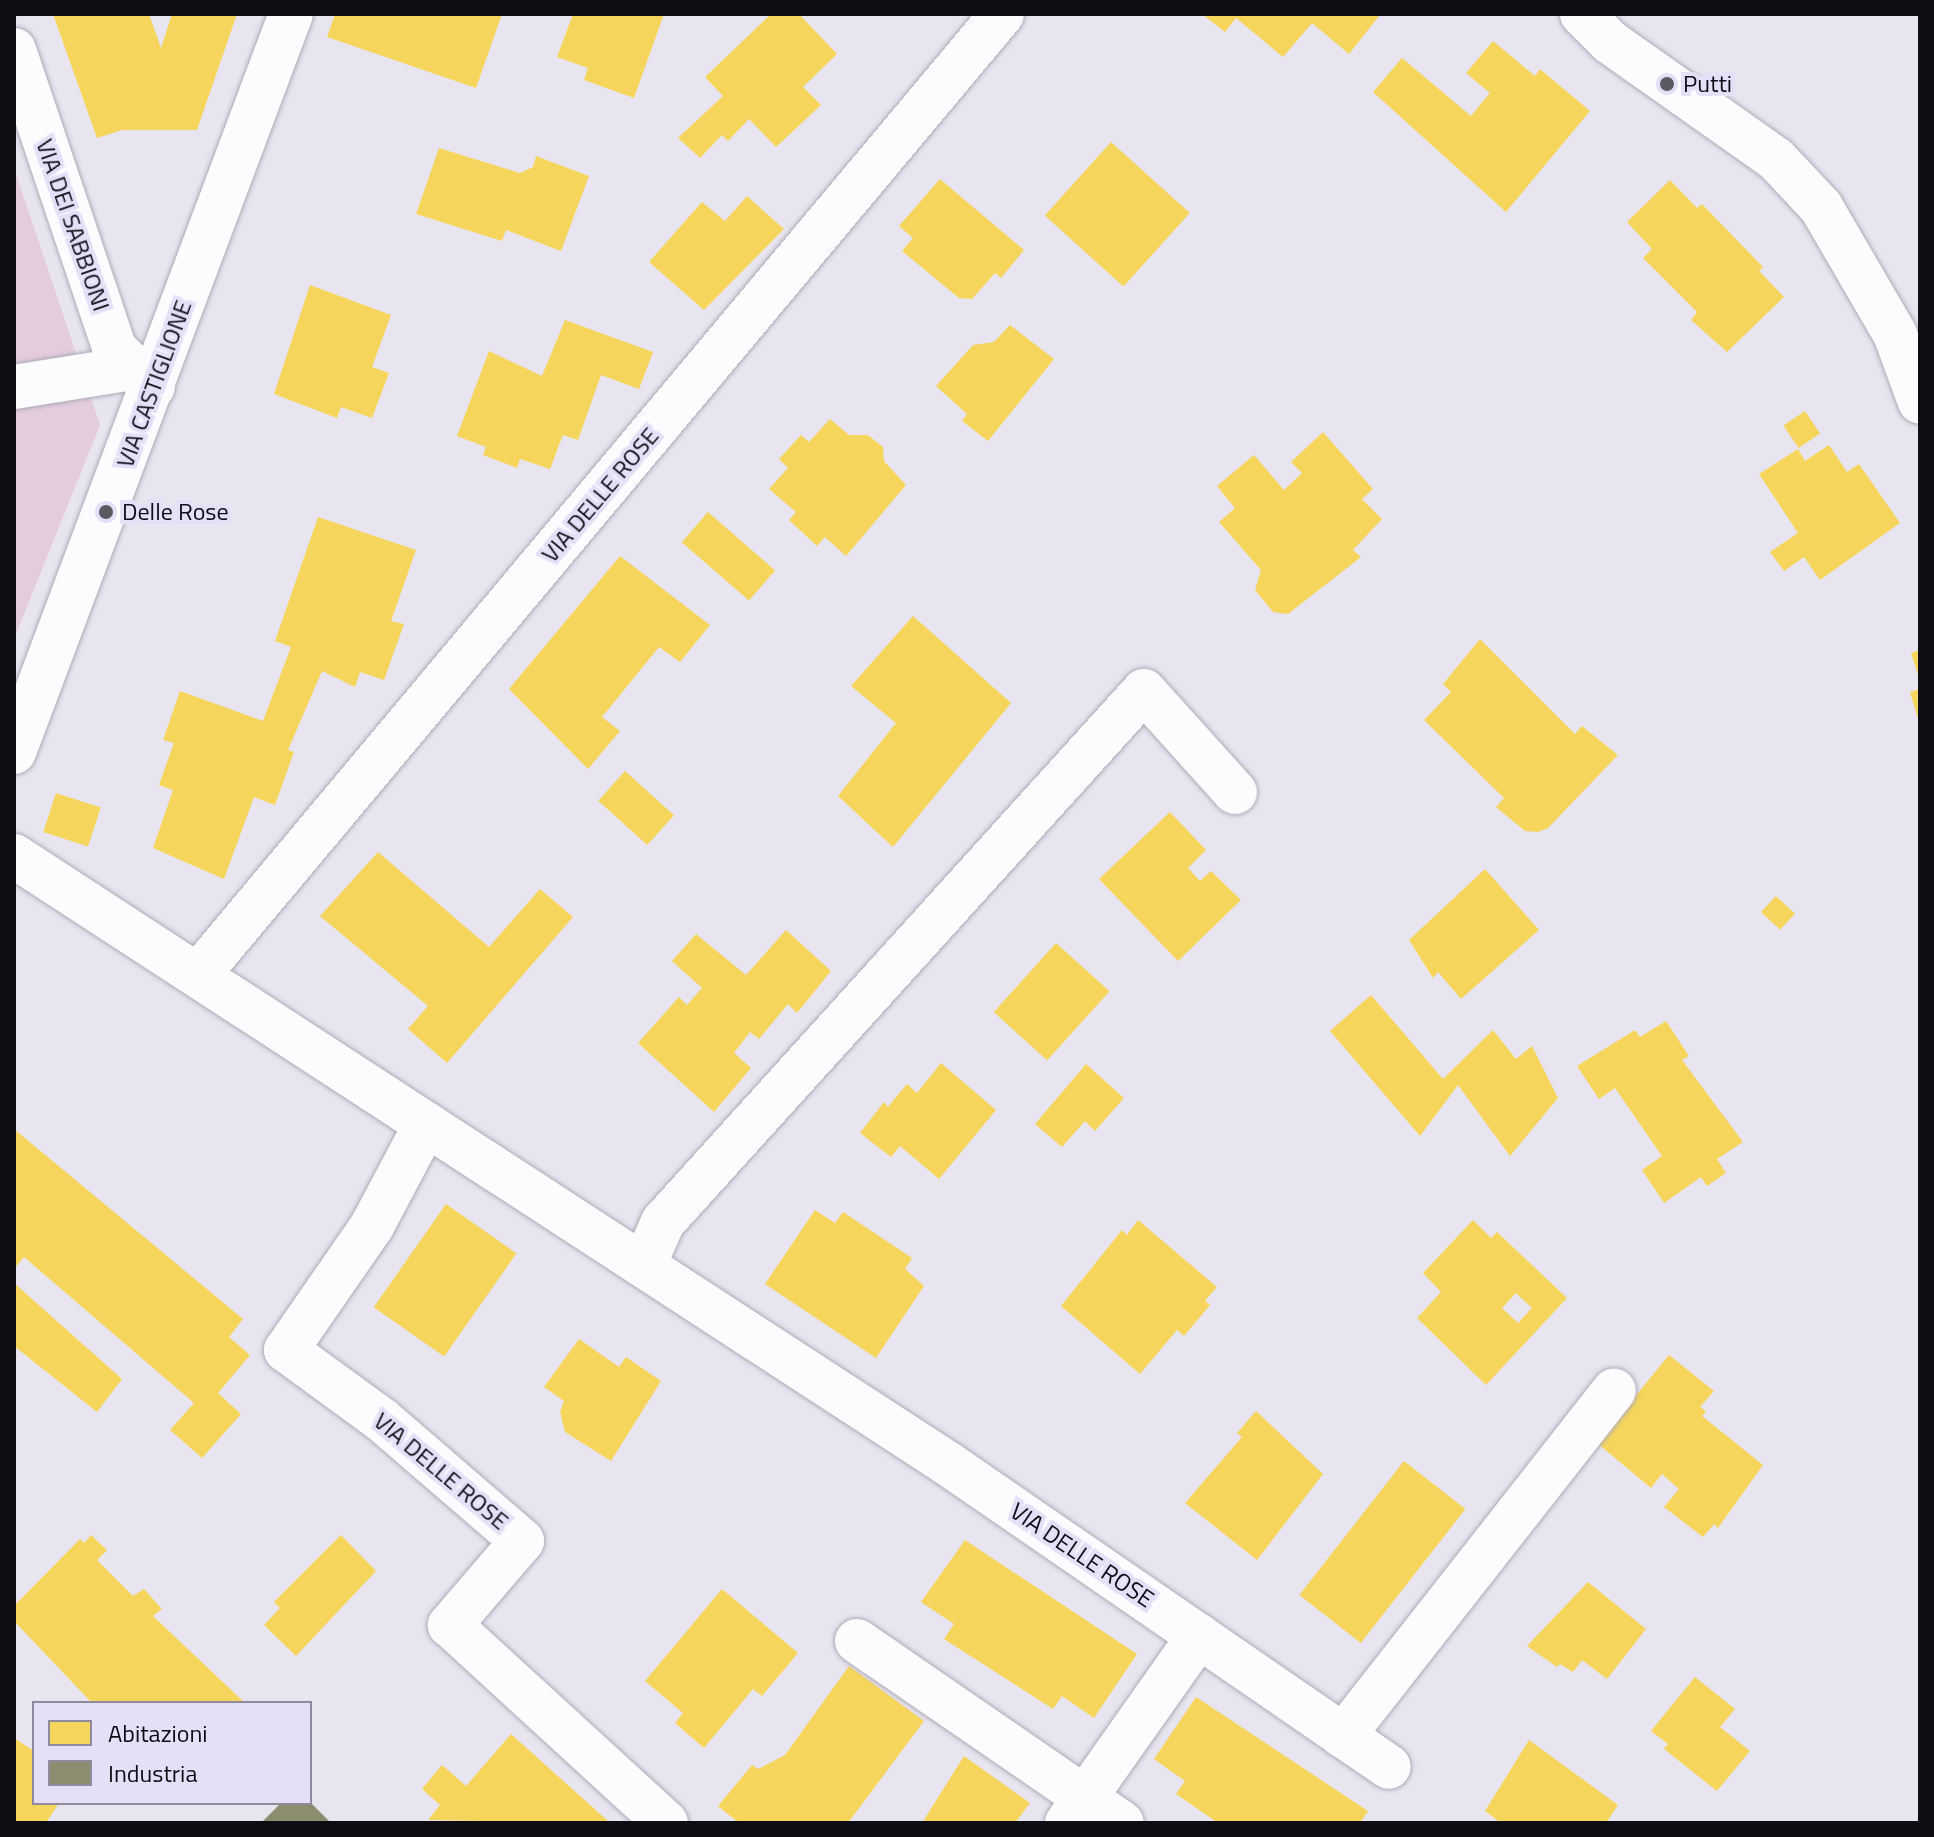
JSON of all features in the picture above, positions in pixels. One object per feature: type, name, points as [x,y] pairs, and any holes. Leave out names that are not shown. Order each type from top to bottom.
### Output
[{"type":"street","name":"VIA CASTIGLIONE","points":[[14,752],[143,378],[291,14]]},
{"type":"street","name":"VIA DELLE ROSE","points":[[198,975],[1002,14]]},
{"type":"street","points":[[1582,14],[1610,42],[1776,159],[1821,207],[1895,334],[1920,402]]},
{"type":"street","name":"VIA DEI SABBIONI","points":[[14,50],[114,348],[143,378]]},
{"type":"street","points":[[14,387],[143,378]]},
{"type":"street","points":[[644,1265],[663,1222],[1144,691],[1235,792]]},
{"type":"street","name":"VIA DELLE ROSE","points":[[14,856],[644,1265],[1199,1636],[1389,1767]]},
{"type":"street","name":"VIA DELLE ROSE","points":[[426,1124],[372,1226],[286,1350],[382,1420],[522,1541],[450,1625],[666,1823]]},
{"type":"street","points":[[1343,1736],[1614,1391]]},
{"type":"street","points":[[1076,1810],[1199,1636]]},
{"type":"street","points":[[857,1641],[1076,1810],[1122,1823]]},
{"type":"shaded area","points":[[14,168],[100,425],[14,639]]},
{"type":"building: Abitazioni","points":[[53,14],[149,14],[161,48],[172,14],[237,14],[197,130],[122,130],[97,138]]},
{"type":"building: Abitazioni","points":[[335,14],[502,14],[476,88],[327,37]]},
{"type":"building: Abitazioni","points":[[573,14],[664,14],[634,98],[584,80],[588,68],[557,57]]},
{"type":"building: Abitazioni","points":[[771,14],[799,14],[837,54],[803,87],[821,105],[776,147],[749,119],[728,141],[722,135],[700,158],[678,138],[723,96],[705,77]]},
{"type":"building: Abitazioni","points":[[1202,14],[1379,16],[1349,54],[1312,23],[1283,57],[1236,18],[1225,32]]},
{"type":"building: Abitazioni","points":[[1493,41],[1535,76],[1540,69],[1590,111],[1506,212],[1373,92],[1402,58],[1471,116],[1490,93],[1466,73]]},
{"type":"building: Abitazioni","points":[[1111,142],[1190,213],[1124,286],[1045,216]]},
{"type":"building: Abitazioni","points":[[439,148],[520,173],[533,167],[536,156],[589,176],[561,251],[506,230],[502,241],[416,214]]},
{"type":"building: Abitazioni","points":[[940,179],[1024,250],[1001,278],[995,273],[972,299],[959,298],[902,251],[913,238],[899,226]]},
{"type":"building: Abitazioni","points":[[1670,180],[1697,208],[1702,204],[1763,267],[1759,271],[1784,297],[1727,352],[1691,320],[1697,312],[1643,258],[1652,249],[1627,222]]},
{"type":"building: Abitazioni","points":[[747,196],[784,229],[704,310],[649,262],[702,202],[725,221]]},
{"type":"building: Abitazioni","points":[[310,285],[391,315],[372,367],[389,373],[372,418],[341,407],[337,418],[274,394]]},
{"type":"building: Abitazioni","points":[[565,320],[653,352],[639,389],[601,375],[578,440],[563,435],[550,469],[520,459],[517,468],[483,455],[486,447],[457,436],[489,351],[542,376]]},
{"type":"building: Abitazioni","points":[[1010,325],[1054,359],[988,441],[962,421],[967,414],[936,386],[973,345],[994,342]]},
{"type":"building: Abitazioni","points":[[1805,411],[1820,433],[1799,448],[1783,426]]},
{"type":"building: Abitazioni","points":[[830,419],[849,435],[868,435],[883,447],[884,461],[906,485],[846,556],[825,537],[817,546],[789,520],[796,512],[769,489],[788,468],[779,459],[801,435],[809,442]]},
{"type":"building: Abitazioni","points":[[1323,432],[1373,489],[1362,499],[1382,519],[1353,550],[1361,557],[1288,614],[1273,612],[1255,590],[1261,570],[1219,522],[1235,508],[1217,486],[1254,455],[1284,490],[1302,473],[1291,462]]},
{"type":"building: Abitazioni","points":[[1829,445],[1847,472],[1859,464],[1900,523],[1820,580],[1804,557],[1784,571],[1770,552],[1798,533],[1759,474],[1798,449],[1805,461]]},
{"type":"building: Abitazioni","points":[[708,512],[775,570],[749,601],[682,542]]},
{"type":"building: Abitazioni","points":[[318,517],[416,550],[391,621],[404,624],[384,680],[360,672],[355,687],[322,671],[288,750],[294,752],[275,805],[254,797],[224,879],[153,848],[173,790],[159,785],[174,743],[163,740],[180,691],[263,721],[291,647],[275,641]]},
{"type":"building: Abitazioni","points":[[620,556],[710,625],[680,662],[659,647],[602,717],[620,731],[588,769],[509,689]]},
{"type":"building: Abitazioni","points":[[913,616],[1011,703],[893,847],[838,796],[896,723],[851,686]]},
{"type":"building: Abitazioni","points":[[1480,639],[1575,734],[1582,726],[1618,755],[1548,828],[1538,832],[1525,831],[1496,807],[1504,798],[1424,720],[1451,692],[1443,684]]},
{"type":"building: Abitazioni","points":[[1920,650],[1920,678],[1919,678],[1911,653]]},
{"type":"building: Abitazioni","points":[[1920,689],[1920,722],[1919,722],[1910,692]]},
{"type":"building: Abitazioni","points":[[625,771],[674,815],[647,845],[598,801]]},
{"type":"building: Abitazioni","points":[[56,793],[101,808],[88,847],[43,832]]},
{"type":"building: Abitazioni","points":[[1170,812],[1206,850],[1188,868],[1200,881],[1211,871],[1241,900],[1178,961],[1099,879]]},
{"type":"building: Abitazioni","points":[[378,852],[489,947],[540,889],[573,917],[447,1063],[408,1029],[428,1006],[320,916]]},
{"type":"building: Abitazioni","points":[[1485,869],[1539,930],[1461,999],[1438,972],[1433,978],[1409,940]]},
{"type":"building: Abitazioni","points":[[1776,896],[1795,914],[1780,930],[1761,912]]},
{"type":"building: Abitazioni","points":[[786,930],[831,971],[797,1013],[788,1004],[759,1039],[750,1032],[734,1053],[751,1068],[714,1112],[638,1043],[679,997],[687,1005],[702,988],[672,961],[696,934],[746,975]]},
{"type":"building: Abitazioni","points":[[1056,943],[1110,991],[1047,1060],[994,1012]]},
{"type":"building: Abitazioni","points":[[1371,995],[1443,1079],[1493,1030],[1516,1059],[1532,1046],[1558,1098],[1510,1156],[1458,1085],[1420,1136],[1330,1031]]},
{"type":"building: Abitazioni","points":[[1666,1021],[1689,1056],[1682,1060],[1743,1142],[1717,1159],[1726,1173],[1707,1186],[1701,1177],[1664,1203],[1642,1170],[1662,1156],[1615,1088],[1599,1099],[1577,1066],[1635,1030],[1640,1037]]},
{"type":"building: Abitazioni","points":[[941,1063],[996,1110],[939,1179],[900,1146],[891,1157],[860,1133],[884,1102],[888,1107],[907,1084],[917,1093]]},
{"type":"building: Abitazioni","points":[[1086,1064],[1124,1098],[1095,1131],[1085,1121],[1062,1147],[1035,1124]]},
{"type":"building: Abitazioni","points":[[14,1129],[243,1319],[229,1337],[250,1355],[218,1393],[241,1414],[202,1458],[170,1430],[194,1403],[24,1257],[14,1269]]},
{"type":"building: Abitazioni","points":[[446,1204],[516,1253],[444,1357],[374,1307]]},
{"type":"building: Abitazioni","points":[[815,1210],[835,1223],[843,1212],[912,1258],[905,1269],[924,1286],[876,1358],[765,1284]]},
{"type":"building: Abitazioni","points":[[1138,1220],[1217,1287],[1205,1301],[1210,1305],[1184,1336],[1177,1330],[1140,1374],[1061,1306],[1122,1230],[1127,1235]]},
{"type":"building: Abitazioni","points":[[1473,1220],[1491,1238],[1497,1232],[1567,1298],[1486,1385],[1417,1318],[1441,1292],[1423,1273]],"holes":[[[1516,1293],[1532,1308],[1518,1323],[1502,1308]]]},
{"type":"building: Abitazioni","points":[[14,1283],[122,1379],[97,1412],[14,1346]]},
{"type":"building: Abitazioni","points":[[579,1339],[619,1367],[626,1357],[661,1381],[611,1461],[565,1432],[560,1412],[564,1401],[544,1387]]},
{"type":"building: Abitazioni","points":[[1669,1355],[1714,1391],[1700,1407],[1706,1411],[1702,1416],[1763,1465],[1718,1528],[1714,1524],[1703,1537],[1664,1507],[1679,1489],[1662,1474],[1651,1488],[1597,1443]]},
{"type":"building: Abitazioni","points":[[1256,1411],[1323,1474],[1257,1560],[1185,1503],[1242,1437],[1237,1433]]},
{"type":"building: Abitazioni","points":[[1404,1461],[1465,1509],[1361,1643],[1299,1595]]},
{"type":"building: Abitazioni","points":[[91,1535],[107,1550],[97,1560],[133,1596],[144,1589],[162,1609],[153,1616],[243,1701],[90,1701],[14,1621],[14,1606],[80,1539],[84,1543]]},
{"type":"building: Abitazioni","points":[[341,1535],[376,1571],[296,1656],[264,1625],[280,1608],[274,1602]]},
{"type":"building: Abitazioni","points":[[965,1540],[1137,1654],[1094,1718],[1062,1696],[1053,1709],[944,1639],[954,1624],[921,1602]]},
{"type":"building: Abitazioni","points":[[1588,1582],[1646,1629],[1607,1679],[1582,1660],[1573,1672],[1560,1664],[1557,1667],[1527,1646]]},
{"type":"building: Abitazioni","points":[[722,1589],[798,1653],[762,1696],[753,1689],[704,1748],[675,1723],[683,1713],[645,1681]]},
{"type":"building: Abitazioni","points":[[849,1666],[924,1721],[848,1823],[739,1823],[718,1806],[752,1765],[758,1769],[785,1755]]},
{"type":"building: Abitazioni","points":[[1695,1677],[1735,1709],[1720,1727],[1750,1751],[1717,1791],[1664,1749],[1668,1744],[1651,1731]]},
{"type":"building: Abitazioni","points":[[1196,1697],[1368,1811],[1360,1823],[1218,1823],[1176,1794],[1185,1781],[1154,1759]]},
{"type":"building: Abitazioni","points":[[511,1734],[608,1821],[428,1820],[440,1805],[422,1789],[442,1765],[466,1786]]},
{"type":"building: Abitazioni","points":[[14,1738],[32,1750],[32,1805],[58,1805],[46,1823],[14,1823]]},
{"type":"building: Abitazioni","points":[[1529,1740],[1618,1805],[1606,1823],[1501,1823],[1485,1811]]},
{"type":"building: Abitazioni","points":[[964,1756],[1030,1803],[1015,1823],[922,1823]]},
{"type":"building: Industria","points":[[312,1804],[331,1823],[261,1823],[279,1805]]},
{"type":"place","name":"Putti","points":[[1667,84]]},
{"type":"place","name":"Delle Rose","points":[[106,512]]}]
